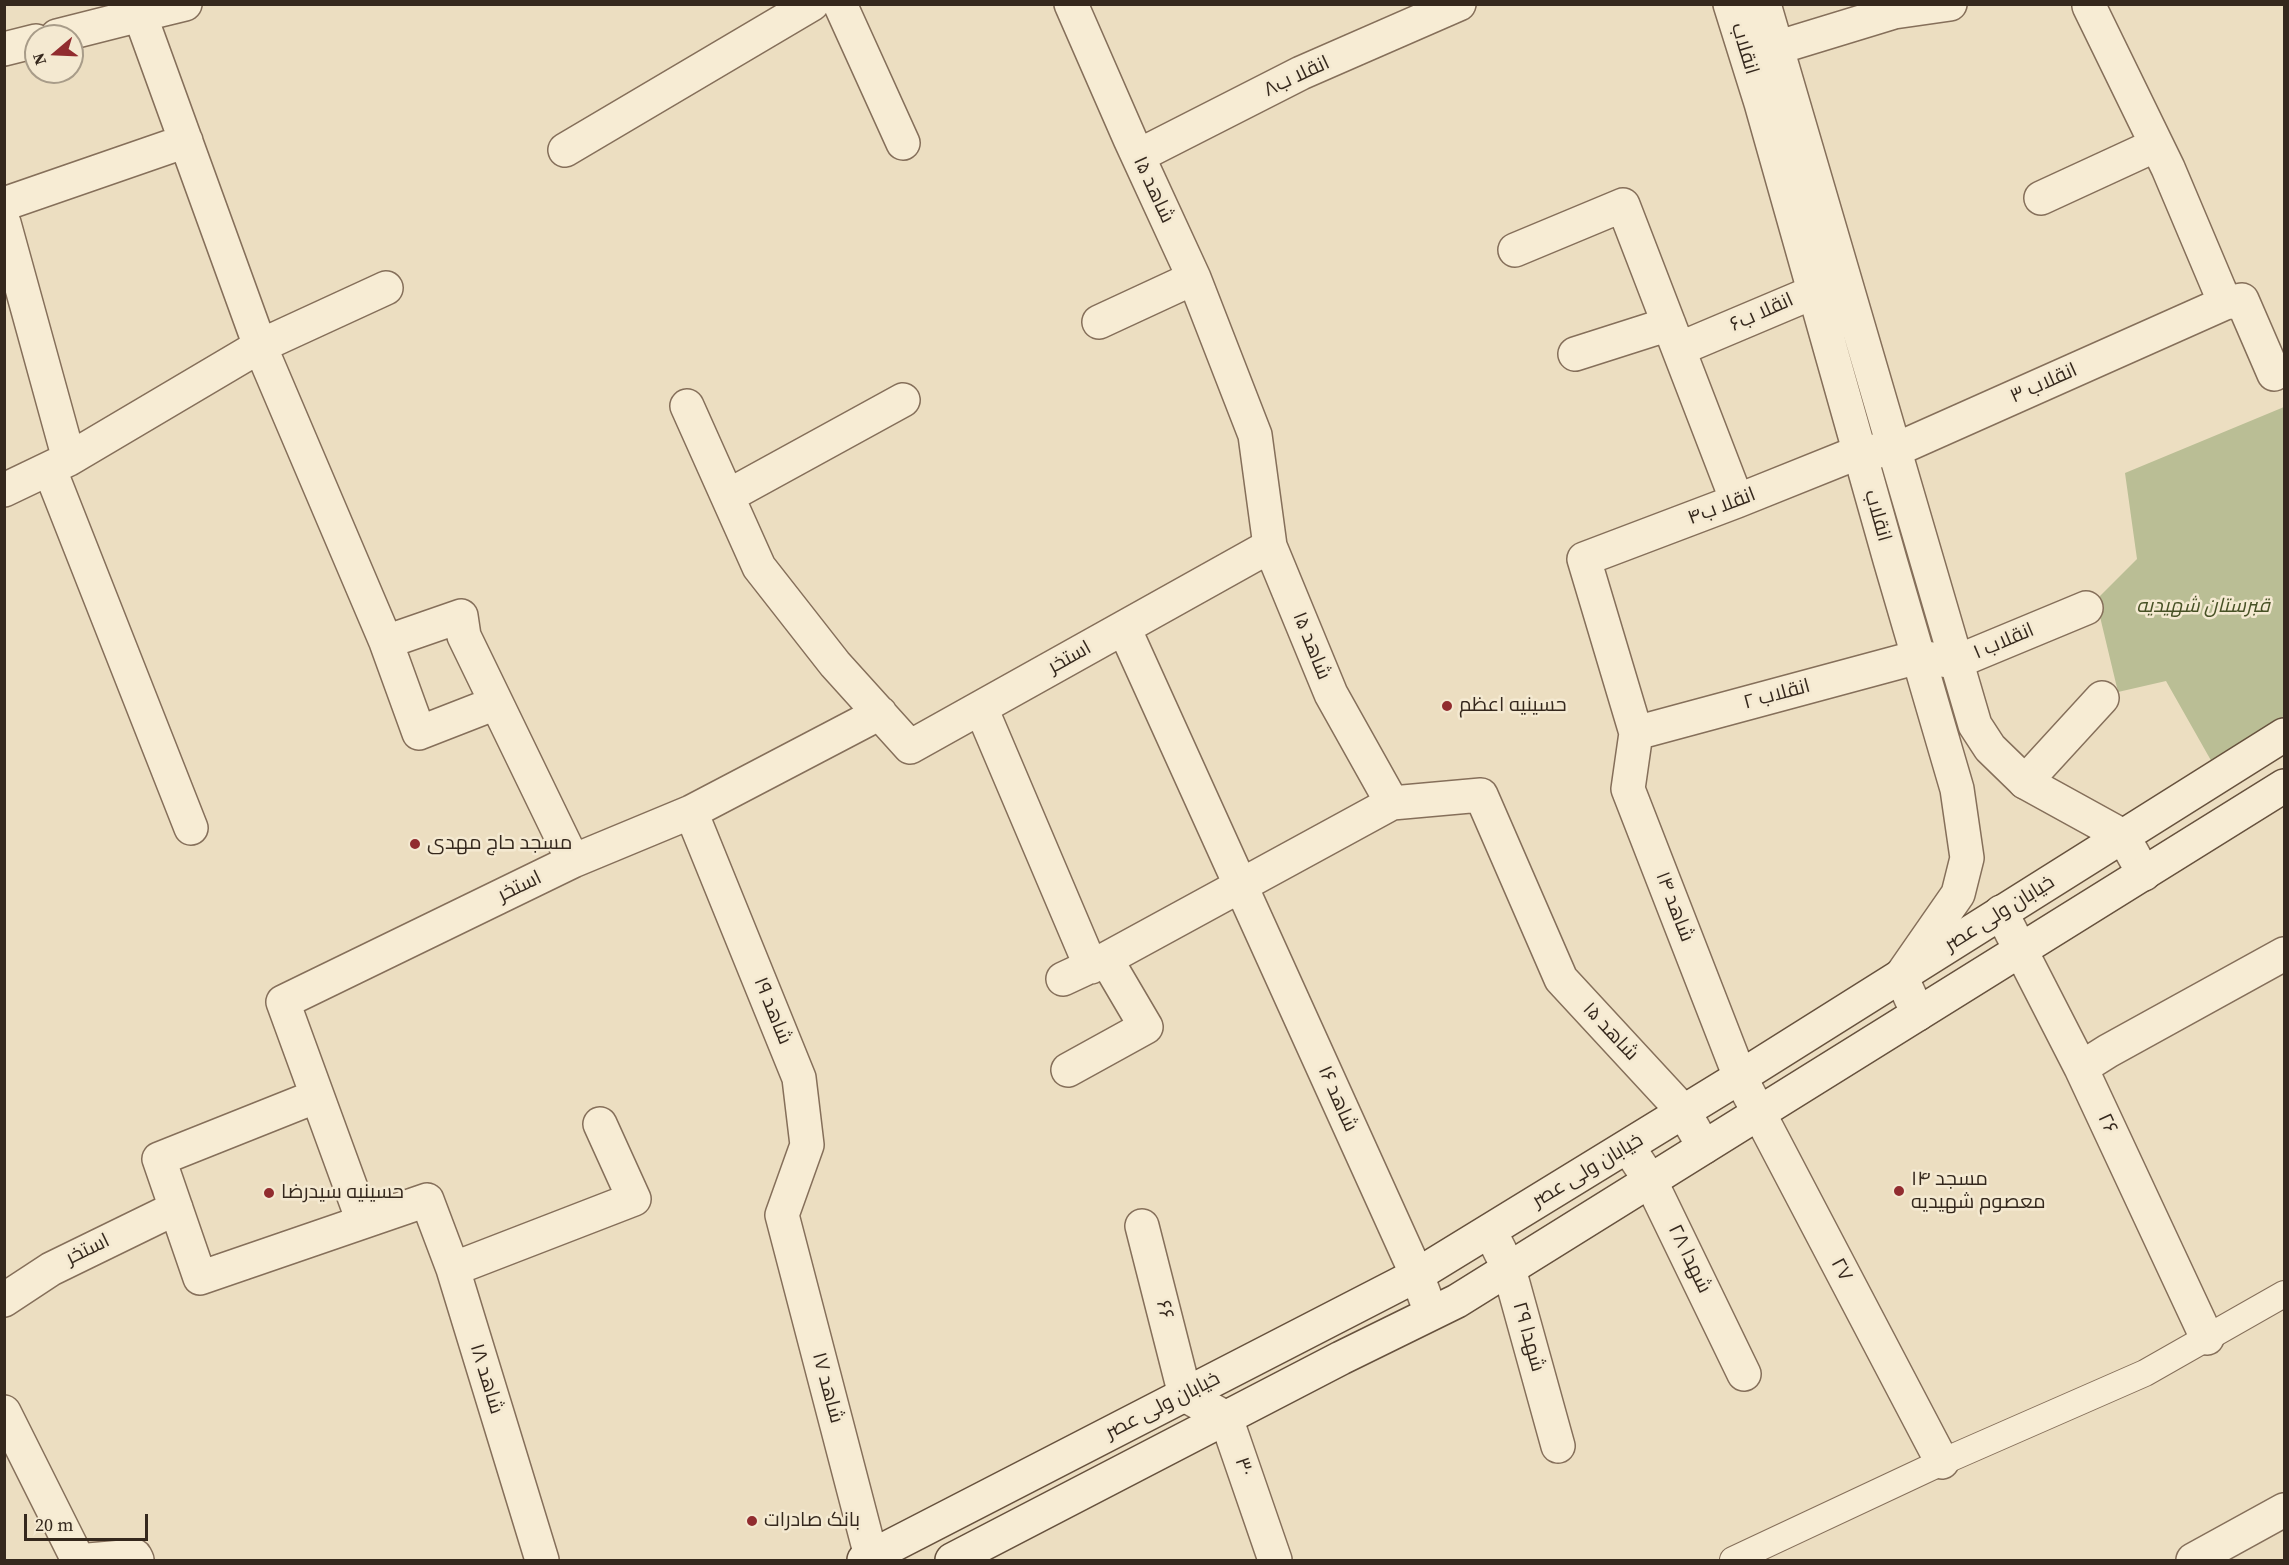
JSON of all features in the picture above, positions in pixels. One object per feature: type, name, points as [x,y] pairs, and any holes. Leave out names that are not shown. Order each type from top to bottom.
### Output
[{"type":"street","points":[[84,29],[185,4]]},
{"type":"street","points":[[565,150],[812,4]]},
{"type":"street","points":[[840,4],[903,143]]},
{"type":"street","name":"شاهد ۱۵","points":[[1071,4],[1194,278],[1255,435],[1270,546],[1331,694],[1392,802],[1481,795],[1561,979],[1684,1112],[1704,1147]]},
{"type":"street","name":"انقلا ب۸","points":[[1138,156],[1301,74],[1459,4]]},
{"type":"street","name":"انقلاب","points":[[1730,4],[1761,103],[1859,452],[1958,789],[1967,858],[1958,894],[1901,976]]},
{"type":"street","name":"انقلاب","points":[[1764,4],[1975,725],[1990,748],[2025,782],[2123,836]]},
{"type":"street","points":[[1776,48],[1894,12],[1950,4]]},
{"type":"street","points":[[2085,5],[2156,145],[2225,303],[2242,300],[2274,374]]},
{"type":"street","points":[[140,15],[260,346],[386,642],[419,733],[496,703]]},
{"type":"street","points":[[4,49],[24,44]]},
{"type":"street","points":[[4,204],[186,141]]},
{"type":"street","points":[[2041,198],[2156,145]]},
{"type":"street","points":[[1515,250],[1623,205],[1737,501]]},
{"type":"street","points":[[4,223],[14,294],[60,464],[192,828]]},
{"type":"street","points":[[1099,322],[1194,278]]},
{"type":"street","name":"انقلا ب۶","points":[[1575,354],[1674,336],[1845,279]]},
{"type":"street","points":[[4,490],[60,464],[260,346],[386,288]]},
{"type":"street","name":"انقلاب ۳","points":[[1859,452],[1895,450],[2225,303]]},
{"type":"street","points":[[728,496],[903,400]]},
{"type":"street","name":"استخر","points":[[687,406],[759,567],[835,664],[910,747],[1270,546]]},
{"type":"street","name":"انقلا ب۴","points":[[1636,733],[1584,559],[1859,452]]},
{"type":"street","name":"انقلاب ۱","points":[[1918,657],[1956,662],[2086,608]]},
{"type":"street","points":[[386,642],[461,616],[464,636],[573,861]]},
{"type":"street","name":"شاهد ۱۶","points":[[1124,627],[1417,1275],[1431,1313]]},
{"type":"street","name":"انقلاب ۲","points":[[1636,733],[1918,657]]},
{"type":"street","points":[[2025,782],[2102,698]]},
{"type":"street","points":[[981,708],[1087,968],[1146,1027],[1068,1070]]},
{"type":"street","name":"استخر","points":[[363,1221],[283,1002],[573,861],[691,812],[880,713]]},
{"type":"street","name":"شاهد ۱۴","points":[[1636,733],[1628,789],[1740,1077]]},
{"type":"street","name":"خیابان ولی عصر","points":[[869,1559],[1417,1275],[1628,1147],[2284,735]]},
{"type":"street","name":"خیابان ولی عصر","points":[[952,1560],[1457,1301],[2284,786]]},
{"type":"street","points":[[1087,968],[1392,802]]},
{"type":"street","name":"شاهد ۱۹","points":[[691,812],[799,1078],[807,1145],[782,1215]]},
{"type":"street","points":[[2123,836],[2144,874]]},
{"type":"street","name":"۲۶","points":[[2001,912],[2081,1068],[2207,1338]]},
{"type":"street","points":[[2081,1068],[2284,954]]},
{"type":"street","points":[[1901,976],[1918,1014]]},
{"type":"street","name":"۲۷","points":[[1740,1077],[1942,1462]]},
{"type":"street","points":[[317,1096],[159,1159],[200,1278],[363,1221]]},
{"type":"street","points":[[453,1269],[634,1199],[600,1124]]},
{"type":"street","name":"شهدا ۲۸","points":[[1628,1147],[1650,1180],[1744,1374]]},
{"type":"street","name":"شاهد ۱۸","points":[[363,1221],[427,1200],[453,1269],[542,1560]]},
{"type":"street","name":"استخر","points":[[4,1300],[51,1269],[176,1208]]},
{"type":"street","name":"شاهد ۱۷","points":[[782,1215],[869,1559]]},
{"type":"street","name":"۶۶","points":[[1142,1226],[1185,1395]]},
{"type":"street","name":"شهدا ۲۹","points":[[1490,1231],[1509,1269],[1558,1446]]},
{"type":"street","points":[[1185,1395],[1226,1418]]},
{"type":"street","points":[[4,1412],[78,1560]]},
{"type":"street","name":"۳۰","points":[[1226,1418],[1275,1560]]},
{"type":"street","points":[[2193,1560],[2284,1509]]},
{"type":"street","points":[[88,1560],[135,1556],[137,1560]]},
{"type":"lane","points":[[1733,1560],[1942,1462],[2145,1373],[2284,1294]]},
{"type":"green space","name":"قبرستان شهیدیه","points":[[2284,407],[2284,716],[2213,764],[2166,681],[2118,692],[2096,600],[2137,559],[2125,473]]},
{"type":"place","name":"حسینیه اعظم","points":[[1447,706]]},
{"type":"place","name":"مسجد حاج مهدی","points":[[415,844]]},
{"type":"place","name":"مسجد ۱۴ معصوم شهیدیه","points":[[1899,1191]]},
{"type":"place","name":"حسینیه سیدرضا","points":[[269,1193]]},
{"type":"place","name":"بانک صادرات","points":[[752,1521]]}]
